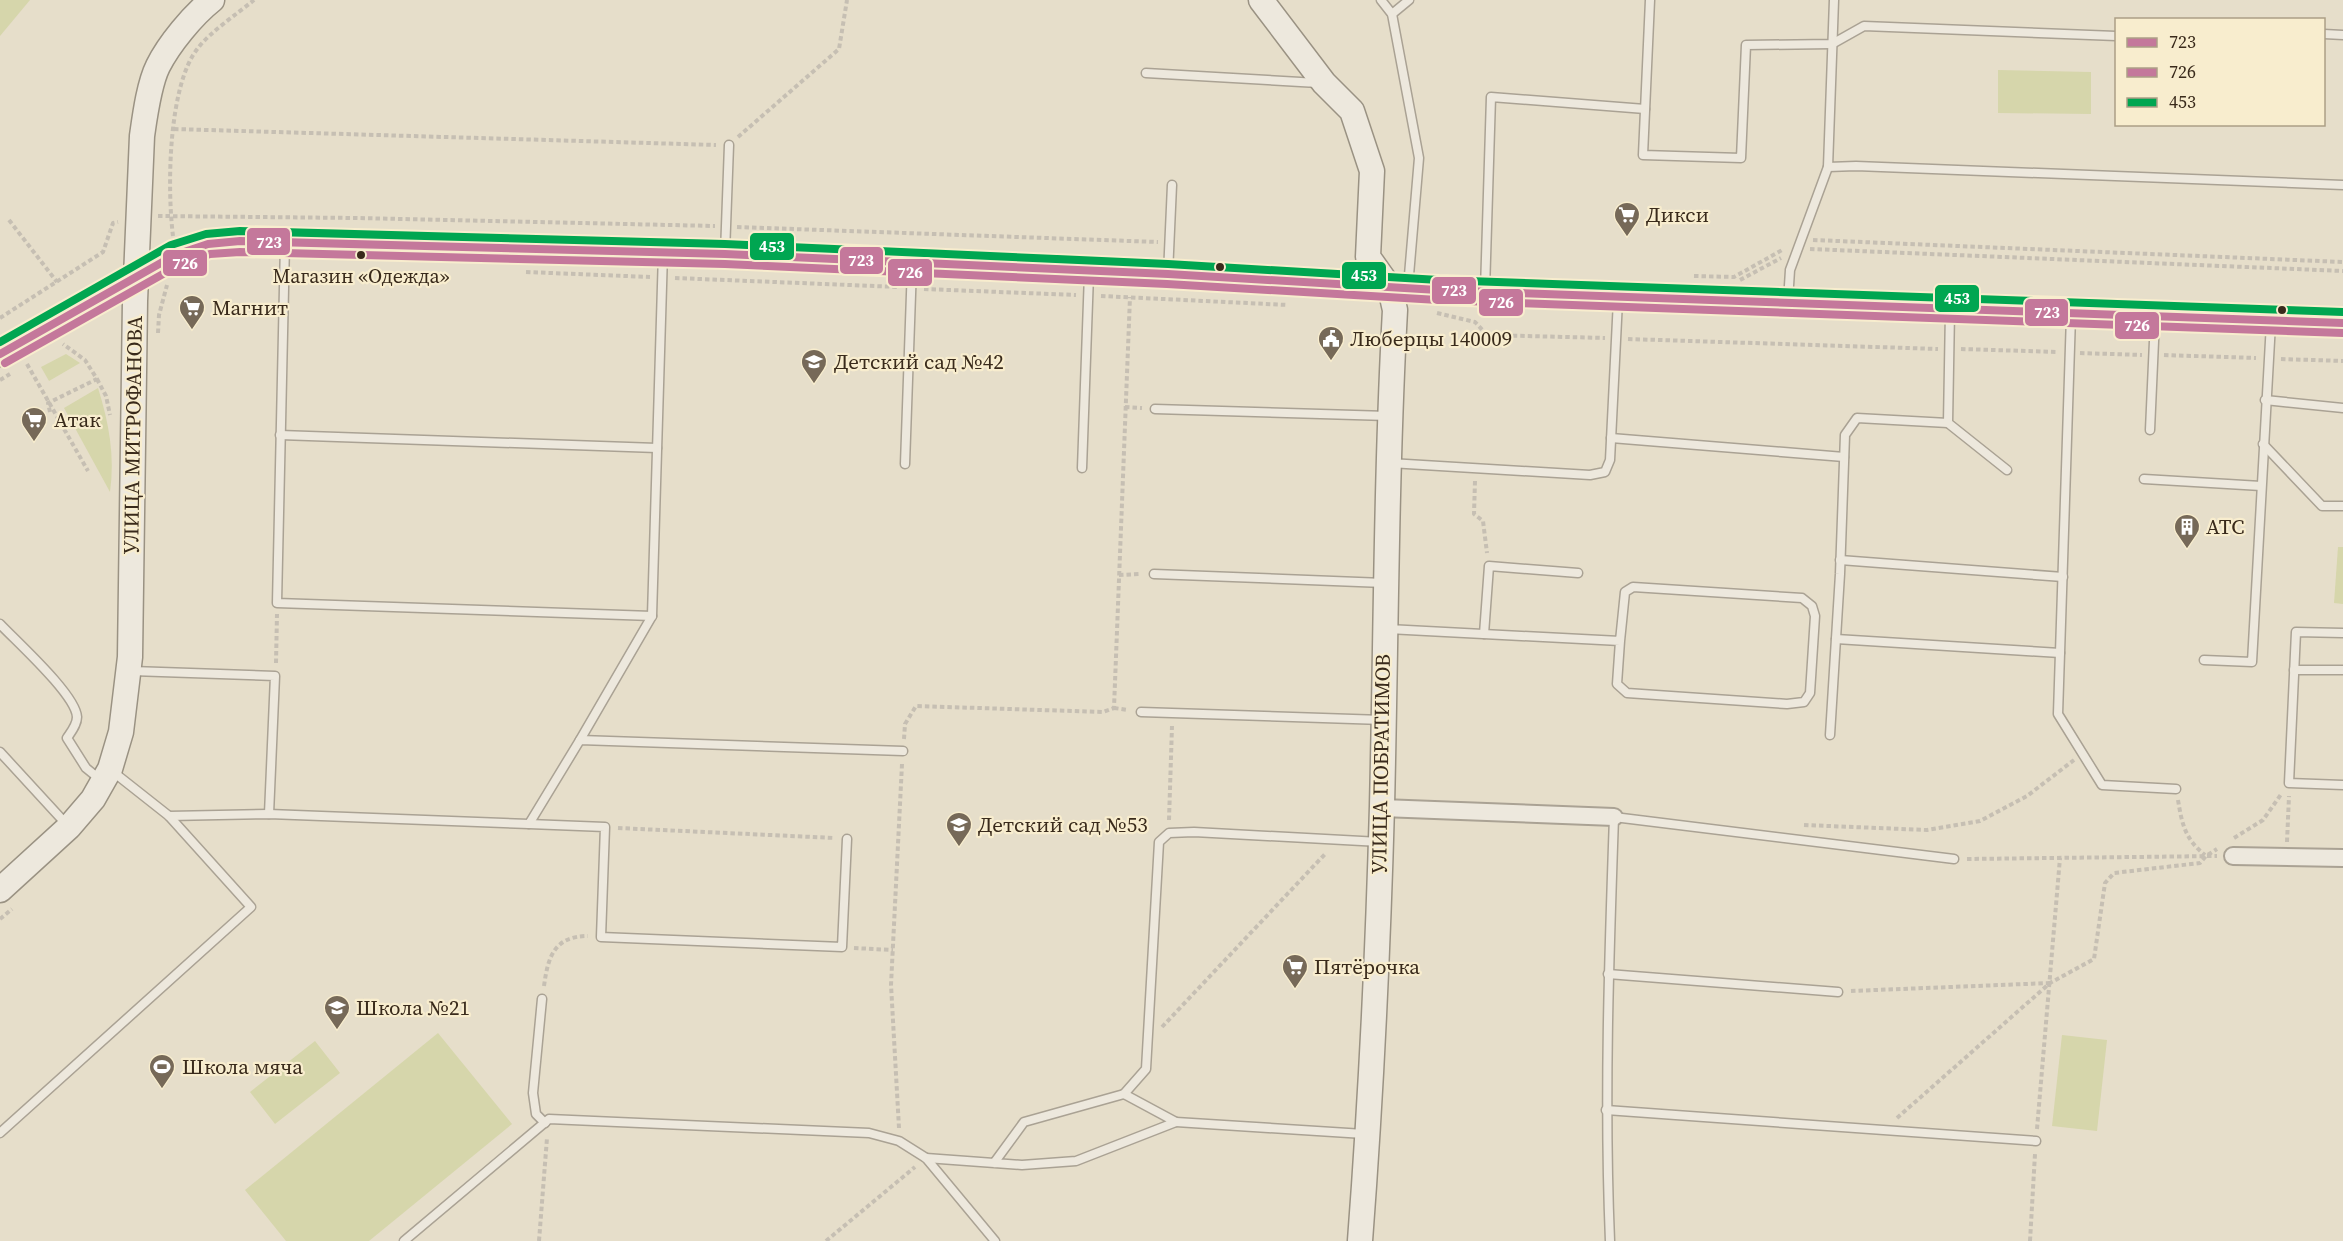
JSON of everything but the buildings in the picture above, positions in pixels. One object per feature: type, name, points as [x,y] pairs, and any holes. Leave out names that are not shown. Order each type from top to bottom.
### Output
[{"type":"main road","name":"УЛИЦА МИТРОФАНОВА","points":[[4,898],[93,799],[106,775],[121,732],[128,671],[135,301],[142,136],[157,67],[196,13],[212,0]]},
{"type":"main road","points":[[1261,0],[1324,83],[1352,111],[1372,171],[1368,258],[1399,288]]},
{"type":"main road","points":[[0,354],[175,255],[208,244],[240,241],[662,263],[725,254],[912,273],[1089,280],[1168,274],[1399,288],[2343,322]]},
{"type":"main road","name":"УЛИЦА ПОБРАТИМОВ","points":[[1360,1241],[1368,1134],[1382,808],[1384,583],[1389,416],[1395,310],[1399,288]]},
{"type":"street","points":[[1382,808],[1614,817]]},
{"type":"street","points":[[2233,856],[2343,858]]},
{"type":"lane","points":[[1381,0],[1392,14],[1419,158],[1399,288]]},
{"type":"lane","points":[[1392,14],[1409,0]]},
{"type":"lane","points":[[1650,0],[1643,155],[1741,158],[1746,45],[1832,44],[1864,26],[2115,36]]},
{"type":"lane","points":[[1788,301],[1790,270],[1828,167],[1834,0]]},
{"type":"lane","points":[[2325,34],[2343,35]]},
{"type":"lane","points":[[1146,73],[1324,83]]},
{"type":"lane","points":[[1485,291],[1491,97],[1645,109]]},
{"type":"lane","points":[[725,254],[729,145]]},
{"type":"lane","points":[[1828,167],[1856,166],[2343,185]]},
{"type":"lane","points":[[1168,274],[1172,184]]},
{"type":"lane","points":[[285,242],[277,603],[652,616]]},
{"type":"lane","points":[[529,824],[652,616],[662,263]]},
{"type":"lane","points":[[905,464],[912,273]]},
{"type":"lane","points":[[1082,468],[1089,280]]},
{"type":"lane","points":[[1388,463],[1590,475],[1605,472],[1610,460],[1618,296]]},
{"type":"lane","points":[[1948,423],[1950,307]]},
{"type":"lane","points":[[2071,312],[2058,714],[2102,785],[2176,789]]},
{"type":"lane","points":[[2150,430],[2155,315]]},
{"type":"lane","points":[[2204,660],[2252,662],[2271,320]]},
{"type":"lane","points":[[2265,400],[2343,408]]},
{"type":"lane","points":[[1155,409],[1389,416]]},
{"type":"lane","points":[[1830,735],[1845,435],[1857,418],[1948,423],[2007,470]]},
{"type":"lane","points":[[280,435],[657,448]]},
{"type":"lane","points":[[1611,438],[1844,457]]},
{"type":"lane","points":[[2263,444],[2322,506],[2343,506]]},
{"type":"lane","points":[[2144,479],[2261,486]]},
{"type":"lane","points":[[1840,560],[2063,577]]},
{"type":"lane","points":[[1484,634],[1489,566],[1578,573]]},
{"type":"lane","points":[[1154,574],[1384,583]]},
{"type":"lane","points":[[1633,587],[1802,598],[1812,606],[1815,616],[1810,693],[1804,702],[1786,704],[1627,693],[1617,684],[1620,641],[1625,592],[1633,587]]},
{"type":"lane","points":[[0,624],[70,698],[77,717],[67,738],[86,768],[106,775],[169,816],[251,907],[0,1133]]},
{"type":"lane","points":[[1384,628],[1620,641]]},
{"type":"lane","points":[[2343,633],[2296,632],[2289,783],[2343,785]]},
{"type":"lane","points":[[1836,639],[2060,653]]},
{"type":"lane","points":[[2294,670],[2343,670]]},
{"type":"lane","points":[[128,671],[275,676],[269,814]]},
{"type":"lane","points":[[1141,712],[1383,720]]},
{"type":"lane","points":[[580,740],[903,751]]},
{"type":"lane","points":[[0,752],[69,827]]},
{"type":"lane","points":[[169,816],[269,814],[605,827],[601,936],[842,947],[847,839]]},
{"type":"lane","points":[[1610,1241],[1606,1110],[1614,817],[1954,859]]},
{"type":"lane","points":[[994,1163],[1024,1122],[1124,1094],[1146,1069],[1159,842],[1169,833],[1194,832],[1380,842]]},
{"type":"lane","points":[[1608,974],[1838,992]]},
{"type":"lane","points":[[542,999],[533,1093],[536,1114],[547,1121],[869,1133],[899,1141],[926,1158],[995,1241]]},
{"type":"lane","points":[[1124,1094],[1176,1122],[1368,1134]]},
{"type":"lane","points":[[1606,1110],[2036,1141]]},
{"type":"lane","points":[[404,1241],[547,1121]]},
{"type":"lane","points":[[926,1158],[1022,1165],[1076,1161],[1176,1122]]},
{"type":"path","points":[[174,129],[729,145],[839,49],[847,0]]},
{"type":"path","points":[[9,220],[57,282]]},
{"type":"path","points":[[1687,276],[1734,277],[1801,239],[2343,262]]},
{"type":"path","points":[[1797,249],[2343,271]]},
{"type":"path","points":[[521,267],[662,263],[1089,280],[1287,300]]},
{"type":"path","points":[[158,290],[170,276]]},
{"type":"path","points":[[899,1141],[891,985],[905,724],[916,706],[1103,712],[1114,708],[1130,297],[1297,305]]},
{"type":"path","points":[[1437,313],[1475,322],[1487,335],[2343,361]]},
{"type":"path","points":[[48,403],[97,379],[85,360],[65,344],[55,349]]},
{"type":"path","points":[[0,380],[36,359]]},
{"type":"path","points":[[27,364],[88,471]]},
{"type":"path","points":[[48,403],[50,412]]},
{"type":"path","points":[[1475,468],[1474,514],[1483,521],[1489,566]]},
{"type":"path","points":[[1119,575],[1154,574]]},
{"type":"path","points":[[275,676],[277,603]]},
{"type":"path","points":[[1169,833],[1173,712]]},
{"type":"path","points":[[1800,825],[1927,830],[1980,821],[2027,796],[2082,754]]},
{"type":"path","points":[[1883,1130],[2050,983],[2094,959],[2105,883],[2114,873],[2200,863],[2206,856],[2263,820],[2289,783]]},
{"type":"path","points":[[2286,857],[2289,783]]},
{"type":"path","points":[[2176,789],[2182,825],[2193,846],[2206,856]]},
{"type":"path","points":[[605,827],[847,839]]},
{"type":"path","points":[[1147,1042],[1338,839]]},
{"type":"path","points":[[1954,859],[2233,856]]},
{"type":"path","points":[[2030,1241],[2036,1141],[2060,858]]},
{"type":"path","points":[[0,913],[4,898]]},
{"type":"path","points":[[542,999],[548,959],[563,942],[581,936],[601,936]]},
{"type":"path","points":[[842,947],[892,950]]},
{"type":"path","points":[[1838,992],[2050,983]]},
{"type":"path","points":[[539,1241],[547,1121]]},
{"type":"path","points":[[826,1241],[926,1158]]},
{"type":"green space","points":[[0,0],[30,0],[0,36]]},
{"type":"green space","points":[[1998,70],[2091,72],[2091,114],[1998,113]]},
{"type":"green space","points":[[66,354],[80,363],[49,381],[41,367]]},
{"type":"green space","points":[[98,388],[110,440],[112,465],[110,492],[64,408]]},
{"type":"green space","points":[[2338,547],[2343,547],[2343,604],[2334,603]]},
{"type":"green space","points":[[438,1033],[512,1124],[369,1241],[286,1241],[245,1190]]},
{"type":"green space","points":[[2062,1035],[2107,1040],[2097,1131],[2052,1126]]},
{"type":"green space","points":[[315,1041],[340,1073],[275,1124],[250,1092]]},
{"type":"transit line","name":"453","points":[[0,342],[171,245],[206,234],[240,231],[725,244],[1168,264],[1439,280],[2343,312]]},
{"type":"transit line","name":"723","points":[[0,354],[175,255],[208,244],[240,241],[725,254],[1168,274],[1438,290],[2343,323]]},
{"type":"transit line","name":"726","points":[[5,363],[179,265],[210,254],[240,252],[725,264],[1167,284],[1438,300],[2343,333]]},
{"type":"place","name":"Дикси","points":[[1627,238]]},
{"type":"place","name":"Магазин «Одежда»","points":[[361,255]]},
{"type":"place","name":"Магнит","points":[[192,331]]},
{"type":"place","name":"Люберцы 140009","points":[[1331,362]]},
{"type":"place","name":"Детский сад №42","points":[[814,385]]},
{"type":"place","name":"Атак","points":[[34,443]]},
{"type":"place","name":"АТС","points":[[2187,550]]},
{"type":"place","name":"Детский сад №53","points":[[959,848]]},
{"type":"place","name":"Пятёрочка","points":[[1295,990]]},
{"type":"place","name":"Школа №21","points":[[337,1031]]},
{"type":"place","name":"Школа мяча","points":[[162,1090]]}]
